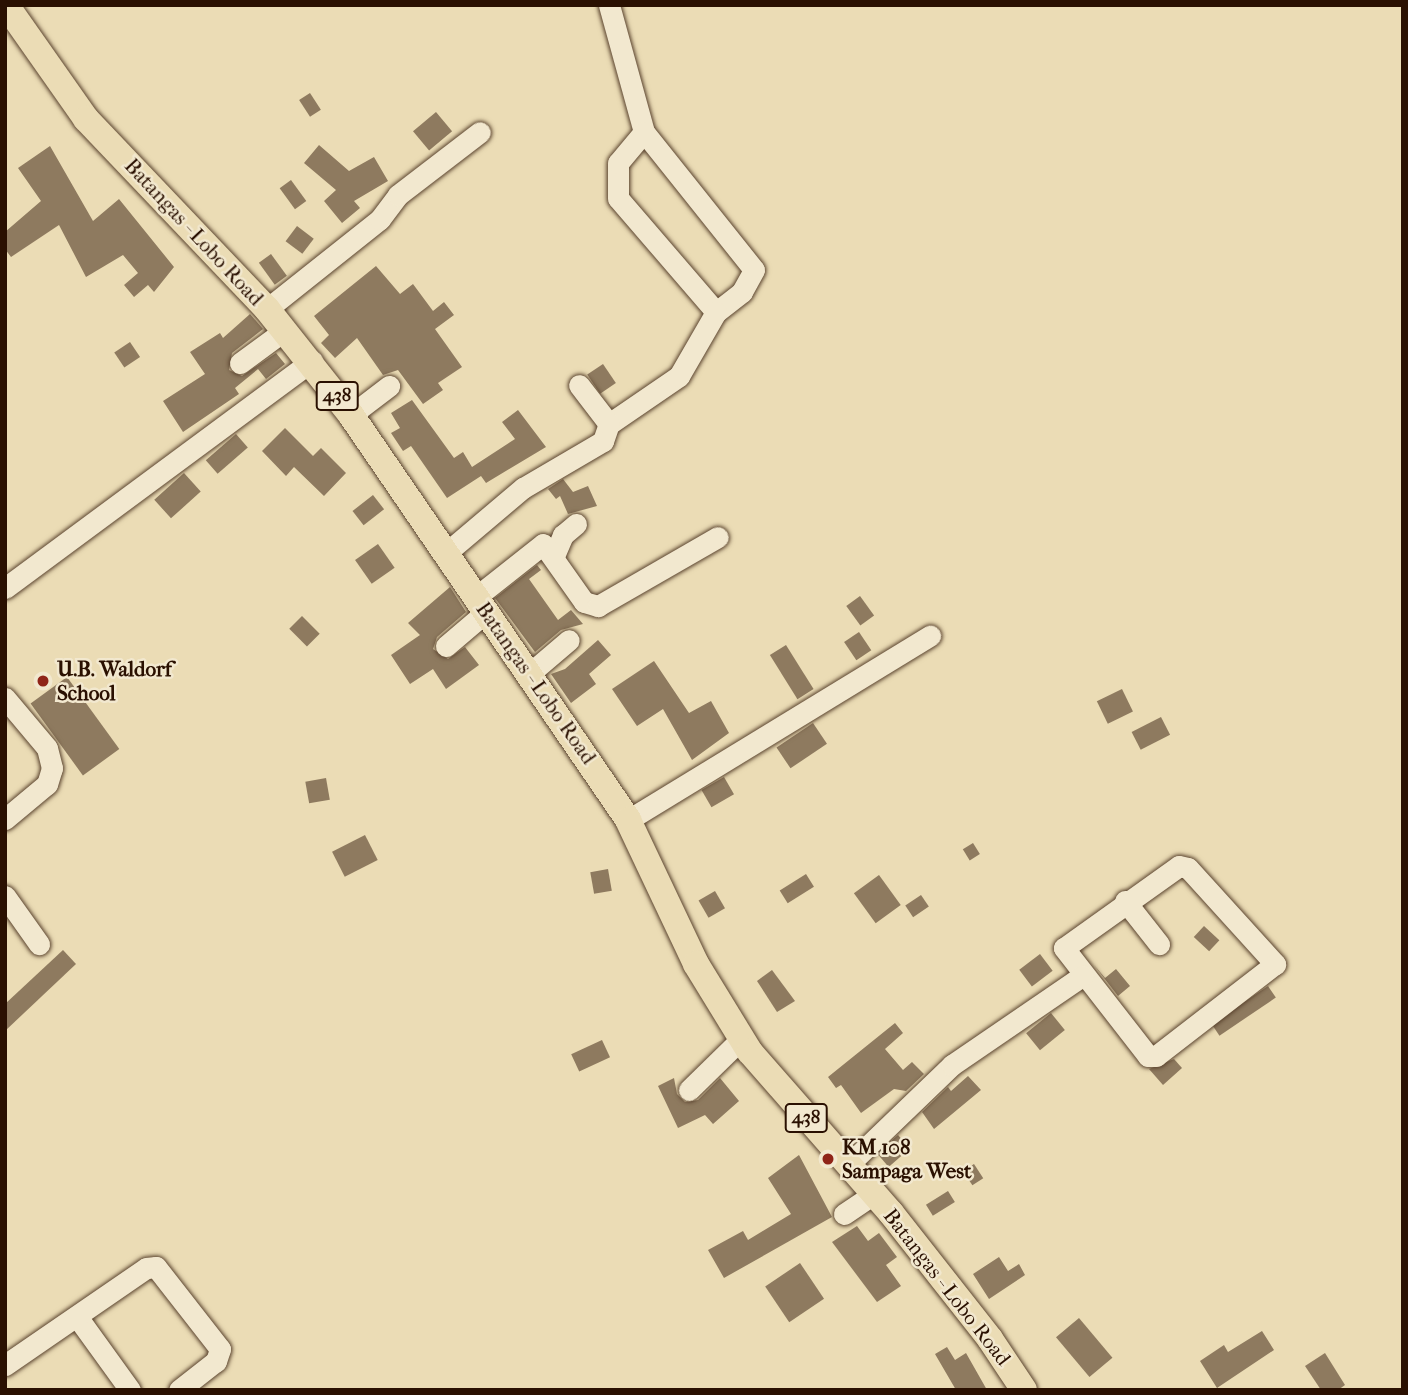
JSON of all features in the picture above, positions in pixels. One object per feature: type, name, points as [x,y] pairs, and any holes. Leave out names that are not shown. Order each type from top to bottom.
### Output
[{"type":"main road","name":"Batangas - Lobo Road","points":[[6,7],[86,119],[267,309],[312,361],[628,820],[696,964],[741,1039],[946,1280],[1024,1390]]},
{"type":"street","points":[[446,553],[523,488],[603,440],[609,424],[679,376],[716,312],[742,292],[754,270],[644,132],[608,5]]},
{"type":"street","points":[[267,309],[380,219],[398,195],[480,132]]},
{"type":"street","points":[[644,132],[618,163],[618,198],[716,312]]},
{"type":"street","points":[[240,363],[285,330]]},
{"type":"street","points":[[5,588],[312,361]]},
{"type":"street","points":[[579,385],[609,424]]},
{"type":"street","points":[[351,415],[389,386]]},
{"type":"street","points":[[554,556],[563,535],[576,524]]},
{"type":"street","points":[[446,646],[481,604],[538,545],[543,544],[554,556],[584,602],[598,606],[718,537]]},
{"type":"street","points":[[628,820],[930,636]]},
{"type":"street","points":[[529,674],[569,640]]},
{"type":"street","points":[[5,698],[47,748],[52,768],[47,784],[5,819]]},
{"type":"street","points":[[1179,866],[1188,869],[1275,964],[1156,1056],[1148,1056],[1082,976],[1064,948],[1125,901],[1179,866]]},
{"type":"street","points":[[5,896],[39,944]]},
{"type":"street","points":[[1125,901],[1159,944]]},
{"type":"street","points":[[847,1166],[952,1065],[1082,976]]},
{"type":"street","points":[[689,1090],[741,1039]]},
{"type":"street","points":[[844,1214],[874,1194]]},
{"type":"street","points":[[5,1365],[78,1318],[146,1268],[164,1272],[221,1356],[179,1390]]},
{"type":"street","points":[[78,1318],[130,1390]]},
{"type":"building","points":[[310,93],[321,110],[310,117],[299,100]]},
{"type":"building","points":[[436,112],[452,131],[429,150],[413,131]]},
{"type":"building","points":[[319,145],[349,171],[374,157],[388,181],[354,201],[360,208],[342,223],[324,201],[336,190],[304,163]]},
{"type":"building","points":[[50,146],[93,221],[119,199],[174,267],[154,292],[148,285],[134,297],[124,285],[138,273],[123,255],[86,277],[59,225],[11,257],[5,249],[5,232],[41,201],[18,168]]},
{"type":"building","points":[[291,180],[306,201],[295,209],[280,188]]},
{"type":"building","points":[[297,226],[314,239],[302,254],[286,241]]},
{"type":"building","points":[[271,254],[287,276],[275,285],[259,263]]},
{"type":"building","points":[[376,266],[400,294],[413,284],[433,311],[444,302],[454,315],[435,329],[462,367],[438,383],[443,390],[423,404],[398,370],[383,375],[357,338],[335,358],[321,343],[329,335],[314,316]]},
{"type":"building","points":[[250,314],[263,329],[232,353],[229,370],[242,376],[276,353],[285,364],[266,379],[258,369],[235,388],[239,394],[183,432],[163,401],[205,374],[190,352],[220,333],[223,338]]},
{"type":"building","points":[[130,342],[140,357],[124,368],[114,353]]},
{"type":"building","points":[[603,364],[616,383],[600,394],[587,375]]},
{"type":"building","points":[[412,400],[454,458],[463,452],[472,467],[515,439],[502,422],[518,410],[546,447],[486,483],[481,476],[447,498],[411,446],[403,451],[391,433],[400,428],[391,413]]},
{"type":"building","points":[[285,428],[313,456],[321,448],[346,473],[324,496],[294,467],[286,476],[262,451]]},
{"type":"building","points":[[236,434],[248,448],[218,474],[206,460]]},
{"type":"building","points":[[184,473],[201,492],[171,518],[154,500]]},
{"type":"building","points":[[563,479],[573,492],[588,486],[597,506],[568,514],[560,496],[556,499],[548,489]]},
{"type":"building","points":[[373,495],[384,509],[364,525],[353,511]]},
{"type":"building","points":[[378,544],[395,568],[372,584],[355,560]]},
{"type":"building","points":[[537,565],[541,570],[529,579],[558,620],[571,610],[583,624],[561,630],[535,652],[495,598]]},
{"type":"building","points":[[450,587],[466,612],[437,637],[433,649],[448,659],[465,647],[479,665],[446,689],[433,669],[410,684],[391,655],[420,635],[408,623]]},
{"type":"building","points":[[860,596],[874,615],[860,625],[846,606]]},
{"type":"building","points":[[302,616],[320,634],[307,646],[289,629]]},
{"type":"building","points":[[859,632],[871,650],[856,660],[844,642]]},
{"type":"building","points":[[598,640],[611,655],[589,674],[596,684],[571,703],[551,674],[565,669]]},
{"type":"building","points":[[786,645],[814,689],[797,699],[770,655]]},
{"type":"building","points":[[654,661],[689,713],[711,701],[729,733],[692,760],[663,709],[637,726],[612,689]]},
{"type":"building","points":[[67,677],[119,749],[83,775],[31,703]]},
{"type":"building","points":[[1122,689],[1133,711],[1108,724],[1097,701]]},
{"type":"building","points":[[1161,717],[1170,735],[1141,750],[1132,732]]},
{"type":"building","points":[[813,723],[827,744],[791,768],[777,748]]},
{"type":"building","points":[[724,777],[734,794],[711,807],[701,790]]},
{"type":"building","points":[[326,778],[330,800],[309,803],[305,782]]},
{"type":"building","points":[[365,835],[378,860],[345,877],[332,852]]},
{"type":"building","points":[[973,843],[980,854],[970,860],[963,849]]},
{"type":"building","points":[[608,869],[612,891],[594,894],[590,872]]},
{"type":"building","points":[[806,874],[814,887],[788,903],[780,890]]},
{"type":"building","points":[[879,875],[901,905],[876,923],[854,893]]},
{"type":"building","points":[[715,891],[725,908],[709,918],[699,900]]},
{"type":"building","points":[[921,895],[929,907],[913,917],[905,906]]},
{"type":"building","points":[[1204,926],[1219,940],[1209,951],[1194,937]]},
{"type":"building","points":[[63,950],[76,964],[5,1031],[5,1004]]},
{"type":"building","points":[[1040,954],[1053,971],[1032,986],[1019,970]]},
{"type":"building","points":[[1094,965],[1105,978],[1116,969],[1130,986],[1118,996]]},
{"type":"building","points":[[772,970],[795,1001],[777,1012],[757,981]]},
{"type":"building","points":[[1268,986],[1276,998],[1219,1036],[1212,1024]]},
{"type":"building","points":[[1051,1013],[1065,1030],[1040,1050],[1026,1033]]},
{"type":"building","points":[[895,1023],[903,1033],[885,1049],[903,1070],[912,1062],[924,1074],[906,1091],[894,1089],[861,1113],[841,1085],[836,1088],[828,1077]]},
{"type":"building","points":[[602,1040],[610,1057],[579,1072],[571,1054]]},
{"type":"building","points":[[1174,1059],[1182,1068],[1163,1085],[1149,1069]]},
{"type":"building","points":[[968,1076],[981,1090],[934,1129],[922,1112],[948,1087],[951,1091]]},
{"type":"building","points":[[674,1078],[677,1094],[685,1102],[698,1100],[720,1078],[739,1101],[713,1124],[705,1115],[678,1128],[658,1086]]},
{"type":"building","points":[[898,1135],[910,1149],[889,1167],[877,1153]]},
{"type":"building","points":[[799,1155],[832,1217],[724,1278],[708,1250],[743,1231],[748,1240],[791,1214],[768,1178]]},
{"type":"building","points":[[974,1164],[983,1178],[972,1185],[963,1171]]},
{"type":"building","points":[[948,1191],[955,1202],[933,1216],[926,1205]]},
{"type":"building","points":[[857,1226],[868,1241],[879,1233],[897,1257],[886,1265],[901,1286],[877,1302],[832,1242]]},
{"type":"building","points":[[999,1257],[1008,1271],[1019,1264],[1025,1275],[989,1299],[973,1274]]},
{"type":"building","points":[[800,1263],[824,1299],[789,1322],[765,1286]]},
{"type":"building","points":[[1079,1318],[1112,1358],[1089,1377],[1056,1337]]},
{"type":"building","points":[[1262,1331],[1274,1350],[1217,1388],[1200,1361],[1224,1345],[1228,1352]]},
{"type":"building","points":[[947,1347],[955,1360],[966,1353],[987,1390],[956,1390],[935,1354]]},
{"type":"building","points":[[1325,1353],[1345,1385],[1338,1390],[1321,1390],[1305,1366]]},
{"type":"place","name":"U.B. Waldorf School","points":[[43,681]]},
{"type":"place","name":"KM 108 Sampaga West","points":[[828,1159]]}]
